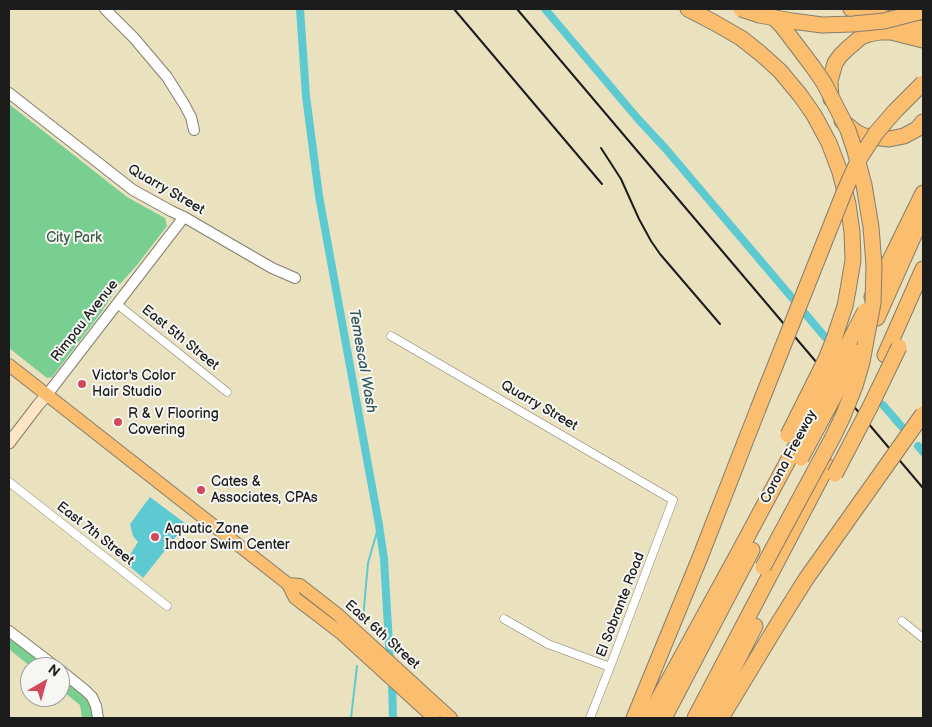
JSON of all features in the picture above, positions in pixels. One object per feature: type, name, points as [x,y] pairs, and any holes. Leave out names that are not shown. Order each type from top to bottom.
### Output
[{"type":"highway","points":[[688,9],[741,38],[780,72],[800,95],[814,115],[829,143],[840,172],[848,204],[853,260],[845,306],[834,339],[793,438]]},
{"type":"highway","points":[[740,9],[759,15],[822,25],[884,21],[923,11]]},
{"type":"highway","points":[[684,718],[825,435],[847,380],[862,322],[864,236],[861,213],[842,141],[828,108],[806,72],[774,30],[752,9]]},
{"type":"highway","points":[[675,718],[843,416],[862,362],[873,304],[874,275],[871,227],[864,185],[848,130],[824,83],[782,26],[765,9]]},
{"type":"highway","points":[[851,9],[923,29]]},
{"type":"highway","points":[[897,9],[923,16]]},
{"type":"highway","points":[[923,40],[891,32],[869,34],[861,38],[840,56],[832,72],[830,90],[831,100],[837,115],[849,128],[864,136],[889,139],[904,136],[917,129],[923,122]]},
{"type":"highway","points":[[634,718],[700,560],[758,409],[858,161],[876,133],[895,110],[923,83]]},
{"type":"highway","name":"Corona Freeway","points":[[648,718],[762,510],[793,438],[871,314],[923,193]]},
{"type":"highway","points":[[664,718],[801,458],[871,314],[923,215]]},
{"type":"highway","points":[[708,718],[831,470],[841,443],[885,355],[923,269]]},
{"type":"highway","points":[[695,718],[831,470],[870,407],[923,292]]},
{"type":"highway","points":[[721,718],[806,578],[923,414]]},
{"type":"highway","points":[[845,524],[923,430]]},
{"type":"main road","name":"East 6th Street","points":[[9,365],[46,396],[288,584],[295,598],[320,616],[369,658],[434,718]]},
{"type":"main road","name":"Rimpau Avenue","points":[[9,443],[46,396]]},
{"type":"main road","name":"East 6th Street","points":[[288,584],[300,585],[336,613],[451,718]]},
{"type":"street","points":[[105,9],[134,38],[166,78],[191,117],[194,130]]},
{"type":"street","name":"Quarry Street","points":[[9,93],[133,190],[272,268],[295,278]]},
{"type":"street","name":"Rimpau Avenue","points":[[46,396],[184,217]]},
{"type":"street","name":"East 5th Street","points":[[117,304],[227,392]]},
{"type":"street","name":"Quarry Street","points":[[391,336],[673,500]]},
{"type":"street","name":"East 7th Street","points":[[9,482],[167,606]]},
{"type":"street","name":"El Sobrante Road","points":[[590,718],[673,500]]},
{"type":"street","points":[[504,619],[548,644],[610,667]]},
{"type":"street","points":[[902,621],[923,638]]},
{"type":"street","points":[[9,631],[43,657]]},
{"type":"street","points":[[70,678],[92,697],[98,718]]},
{"type":"green space","name":"City Park","points":[[9,104],[127,197],[165,218],[167,226],[119,285],[100,314],[52,377],[47,378],[9,348]]},
{"type":"green space","points":[[9,637],[34,657],[20,658],[9,649]]},
{"type":"green space","points":[[70,685],[87,699],[93,718],[82,718],[80,705],[70,697]]},
{"type":"water","name":"Aquatic Zone Indoor Swim Center","points":[[150,497],[186,524],[143,578],[126,561],[138,542],[133,536],[130,524]]},
{"type":"waterway","name":"Temescal Wash","points":[[300,9],[306,96],[319,196],[384,559],[390,661]]},
{"type":"waterway","points":[[545,9],[793,299]]},
{"type":"waterway","points":[[803,311],[825,337]]},
{"type":"waterway","points":[[883,405],[902,427]]},
{"type":"waterway","points":[[918,446],[923,452]]},
{"type":"waterway","points":[[363,619],[368,563],[379,525]]},
{"type":"waterway","points":[[351,718],[357,666]]},
{"type":"waterway","name":"Temescal Wash","points":[[392,680],[393,718]]},
{"type":"railway","points":[[454,9],[602,184]]},
{"type":"railway","points":[[517,9],[923,488]]},
{"type":"railway","points":[[601,148],[621,179],[651,241],[720,324]]},
{"type":"place","name":"Victor's Color Hair Studio","points":[[82,384]]},
{"type":"place","name":"R & V Flooring Covering","points":[[118,422]]},
{"type":"place","name":"Cates & Associates, CPAs","points":[[201,490]]},
{"type":"place","name":"Aquatic Zone Indoor Swim Center","points":[[155,537]]}]
